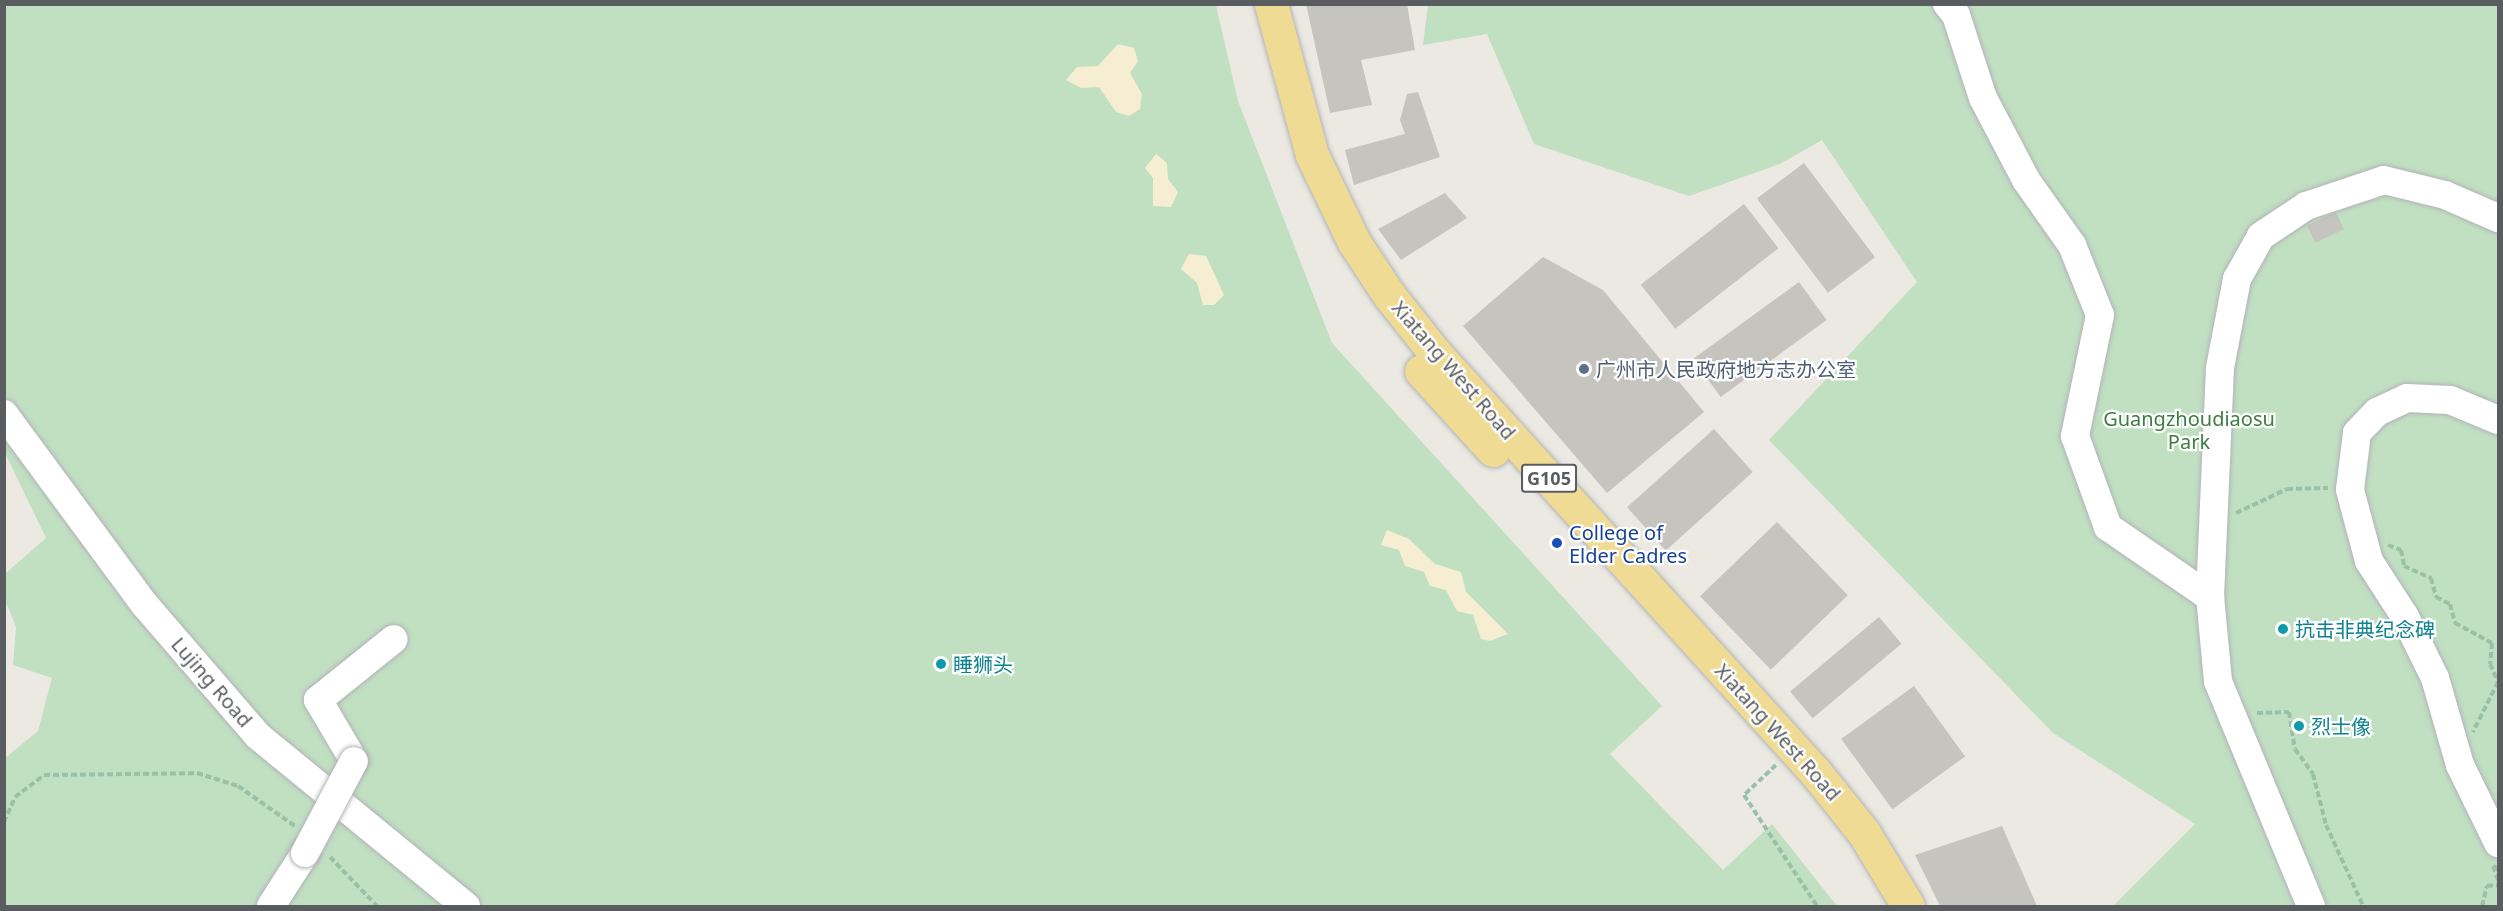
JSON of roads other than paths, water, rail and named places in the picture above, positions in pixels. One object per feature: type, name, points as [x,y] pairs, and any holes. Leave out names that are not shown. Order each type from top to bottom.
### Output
[{"type":"highway","name":"Xiatang West Road","points":[[1250,4],[1291,159],[1317,218],[1369,306],[1457,412],[1779,763],[1852,853],[1884,906]]},
{"type":"highway","name":"Xiatang West Road","points":[[1271,4],[1312,155],[1353,242],[1389,295],[1454,375],[1816,773],[1864,833],[1908,906]]},
{"type":"street","points":[[1947,4],[1956,15],[1983,98],[2026,180],[2072,245],[2100,315],[2075,436],[2108,527],[2210,597]]},
{"type":"street","points":[[2311,906],[2218,681],[2210,597],[2220,368],[2237,279],[2261,236],[2306,206],[2384,180],[2445,195],[2499,218]]},
{"type":"street","points":[[2499,420],[2450,400],[2407,398],[2377,412],[2357,432],[2350,490],[2365,547],[2435,678],[2454,747],[2499,843]]},
{"type":"street","name":"Lujing Road","points":[[4,414],[145,605],[258,736],[466,906]]},
{"type":"street","points":[[271,906],[314,852],[354,761],[318,700],[394,639]]},
{"type":"place","name":"广州市人民政府地方志办公室","points":[[1584,369]]},
{"type":"place","name":"College of Elder Cadres","points":[[1557,543]]},
{"type":"place","name":"抗击非典纪念碑","points":[[2283,629]]},
{"type":"place","name":"睡狮头","points":[[941,664]]},
{"type":"place","name":"烈士像","points":[[2299,726]]},
{"type":"park label","name":"Guangzhoudiaosu Park","points":[[2189,430]]}]
